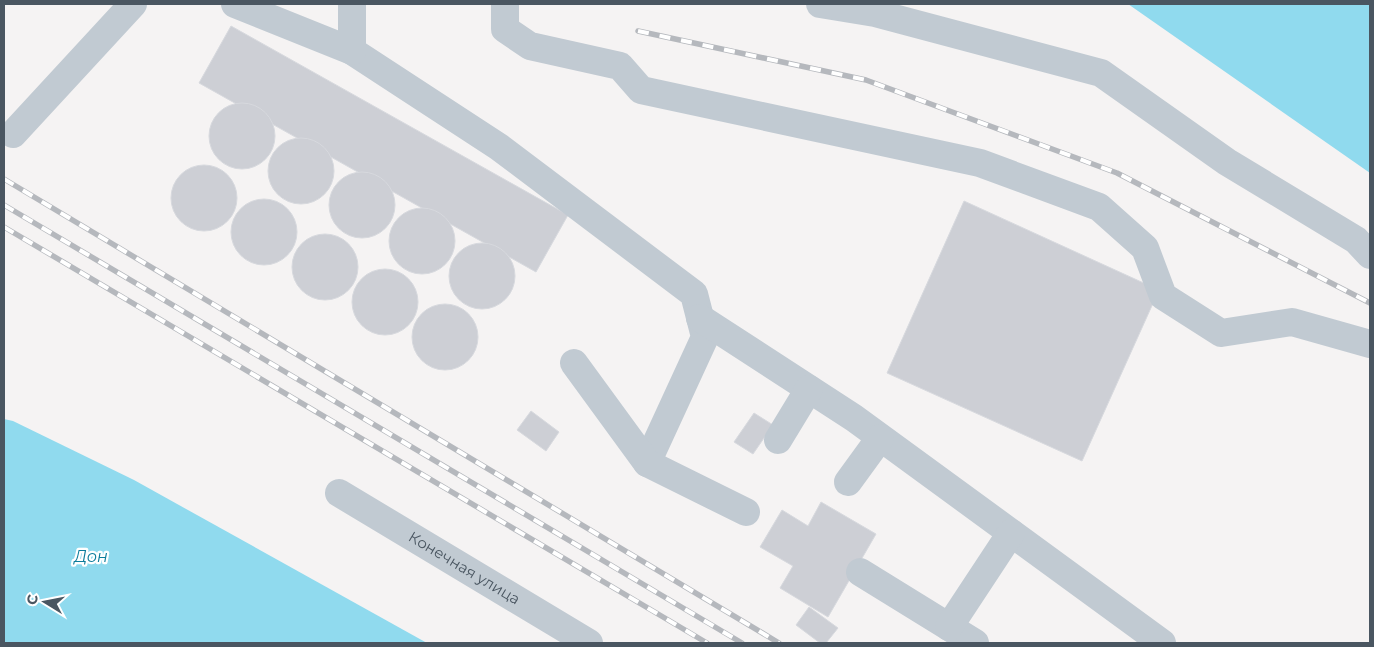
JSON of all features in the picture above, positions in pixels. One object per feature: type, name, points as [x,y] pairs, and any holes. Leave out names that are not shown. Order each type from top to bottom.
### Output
[{"type":"lane","points":[[13,134],[133,4]]},
{"type":"lane","points":[[235,4],[352,51],[499,146],[694,294],[705,338],[647,463]]},
{"type":"lane","points":[[352,4],[352,51]]},
{"type":"lane","points":[[505,4],[505,29],[530,46],[620,66],[641,90],[980,163],[1099,207],[1145,248],[1163,296],[1221,333],[1292,322],[1370,344]]},
{"type":"lane","points":[[820,4],[875,13],[1101,73],[1227,162],[1356,240],[1370,255]]},
{"type":"lane","points":[[700,318],[880,438],[1162,643]]},
{"type":"lane","points":[[574,363],[647,463],[746,512]]},
{"type":"lane","points":[[778,440],[809,389]]},
{"type":"lane","points":[[848,482],[880,438]]},
{"type":"lane","name":"Конечная улица","points":[[339,494],[590,643]]},
{"type":"lane","points":[[949,627],[1010,533]]},
{"type":"lane","points":[[860,572],[975,643]]},
{"type":"water","points":[[1128,4],[1370,4],[1370,173]]},
{"type":"water","name":"Дон","points":[[4,419],[13,421],[134,480],[427,643],[4,643]]},
{"type":"building","points":[[231,26],[568,215],[536,272],[199,83]]},
{"type":"building","points":[[242,103],[255,105],[270,118],[273,123],[275,136],[273,149],[260,164],[255,167],[242,169],[229,167],[214,154],[211,149],[209,136],[211,123],[224,108],[229,105]]},
{"type":"building","points":[[301,138],[314,140],[329,153],[332,158],[334,171],[332,184],[319,199],[314,202],[301,204],[288,202],[273,189],[270,184],[268,171],[270,158],[283,143],[288,140]]},
{"type":"building","points":[[204,165],[217,167],[232,180],[235,185],[237,198],[235,211],[222,226],[217,229],[204,231],[191,229],[176,216],[173,211],[171,198],[173,185],[186,170],[191,167]]},
{"type":"building","points":[[356,172],[368,172],[380,177],[390,187],[395,199],[393,218],[380,233],[368,238],[356,238],[344,233],[334,223],[329,211],[329,199],[334,187],[344,177]]},
{"type":"building","points":[[264,199],[277,201],[287,209],[295,219],[297,232],[295,245],[287,255],[277,263],[264,265],[251,263],[241,255],[233,245],[231,232],[233,219],[241,209],[251,201]]},
{"type":"building","points":[[964,201],[1159,290],[1082,461],[887,373]]},
{"type":"building","points":[[422,208],[435,210],[450,223],[453,228],[455,241],[453,254],[440,269],[435,272],[422,274],[409,272],[394,259],[391,254],[389,241],[391,228],[404,213],[409,210]]},
{"type":"building","points":[[325,234],[338,236],[353,249],[356,254],[358,267],[356,280],[343,295],[338,298],[325,300],[312,298],[297,285],[294,280],[292,267],[294,254],[307,239],[312,236]]},
{"type":"building","points":[[482,243],[495,245],[510,258],[513,263],[515,276],[513,289],[500,304],[495,307],[482,309],[469,307],[454,294],[451,289],[449,276],[451,263],[464,248],[469,245]]},
{"type":"building","points":[[385,269],[398,271],[413,284],[416,289],[418,302],[416,315],[403,330],[398,333],[385,335],[372,333],[357,320],[354,315],[352,302],[354,289],[367,274],[372,271]]},
{"type":"building","points":[[445,304],[458,306],[473,319],[476,324],[478,337],[476,350],[463,365],[458,368],[445,370],[432,368],[417,355],[414,350],[412,337],[414,324],[427,309],[432,306]]},
{"type":"building","points":[[531,411],[559,432],[546,451],[517,430]]},
{"type":"building","points":[[754,413],[773,425],[753,454],[734,442]]},
{"type":"building","points":[[821,502],[876,534],[828,617],[780,588],[793,566],[760,547],[782,510],[808,526]]},
{"type":"building","points":[[809,607],[838,628],[826,643],[820,643],[796,625]]},
{"type":"railway","points":[[638,31],[866,80],[1117,173],[1370,303]]},
{"type":"railway","points":[[4,179],[779,643]]},
{"type":"railway","points":[[4,205],[742,643]]},
{"type":"railway","points":[[4,227],[707,643]]}]
